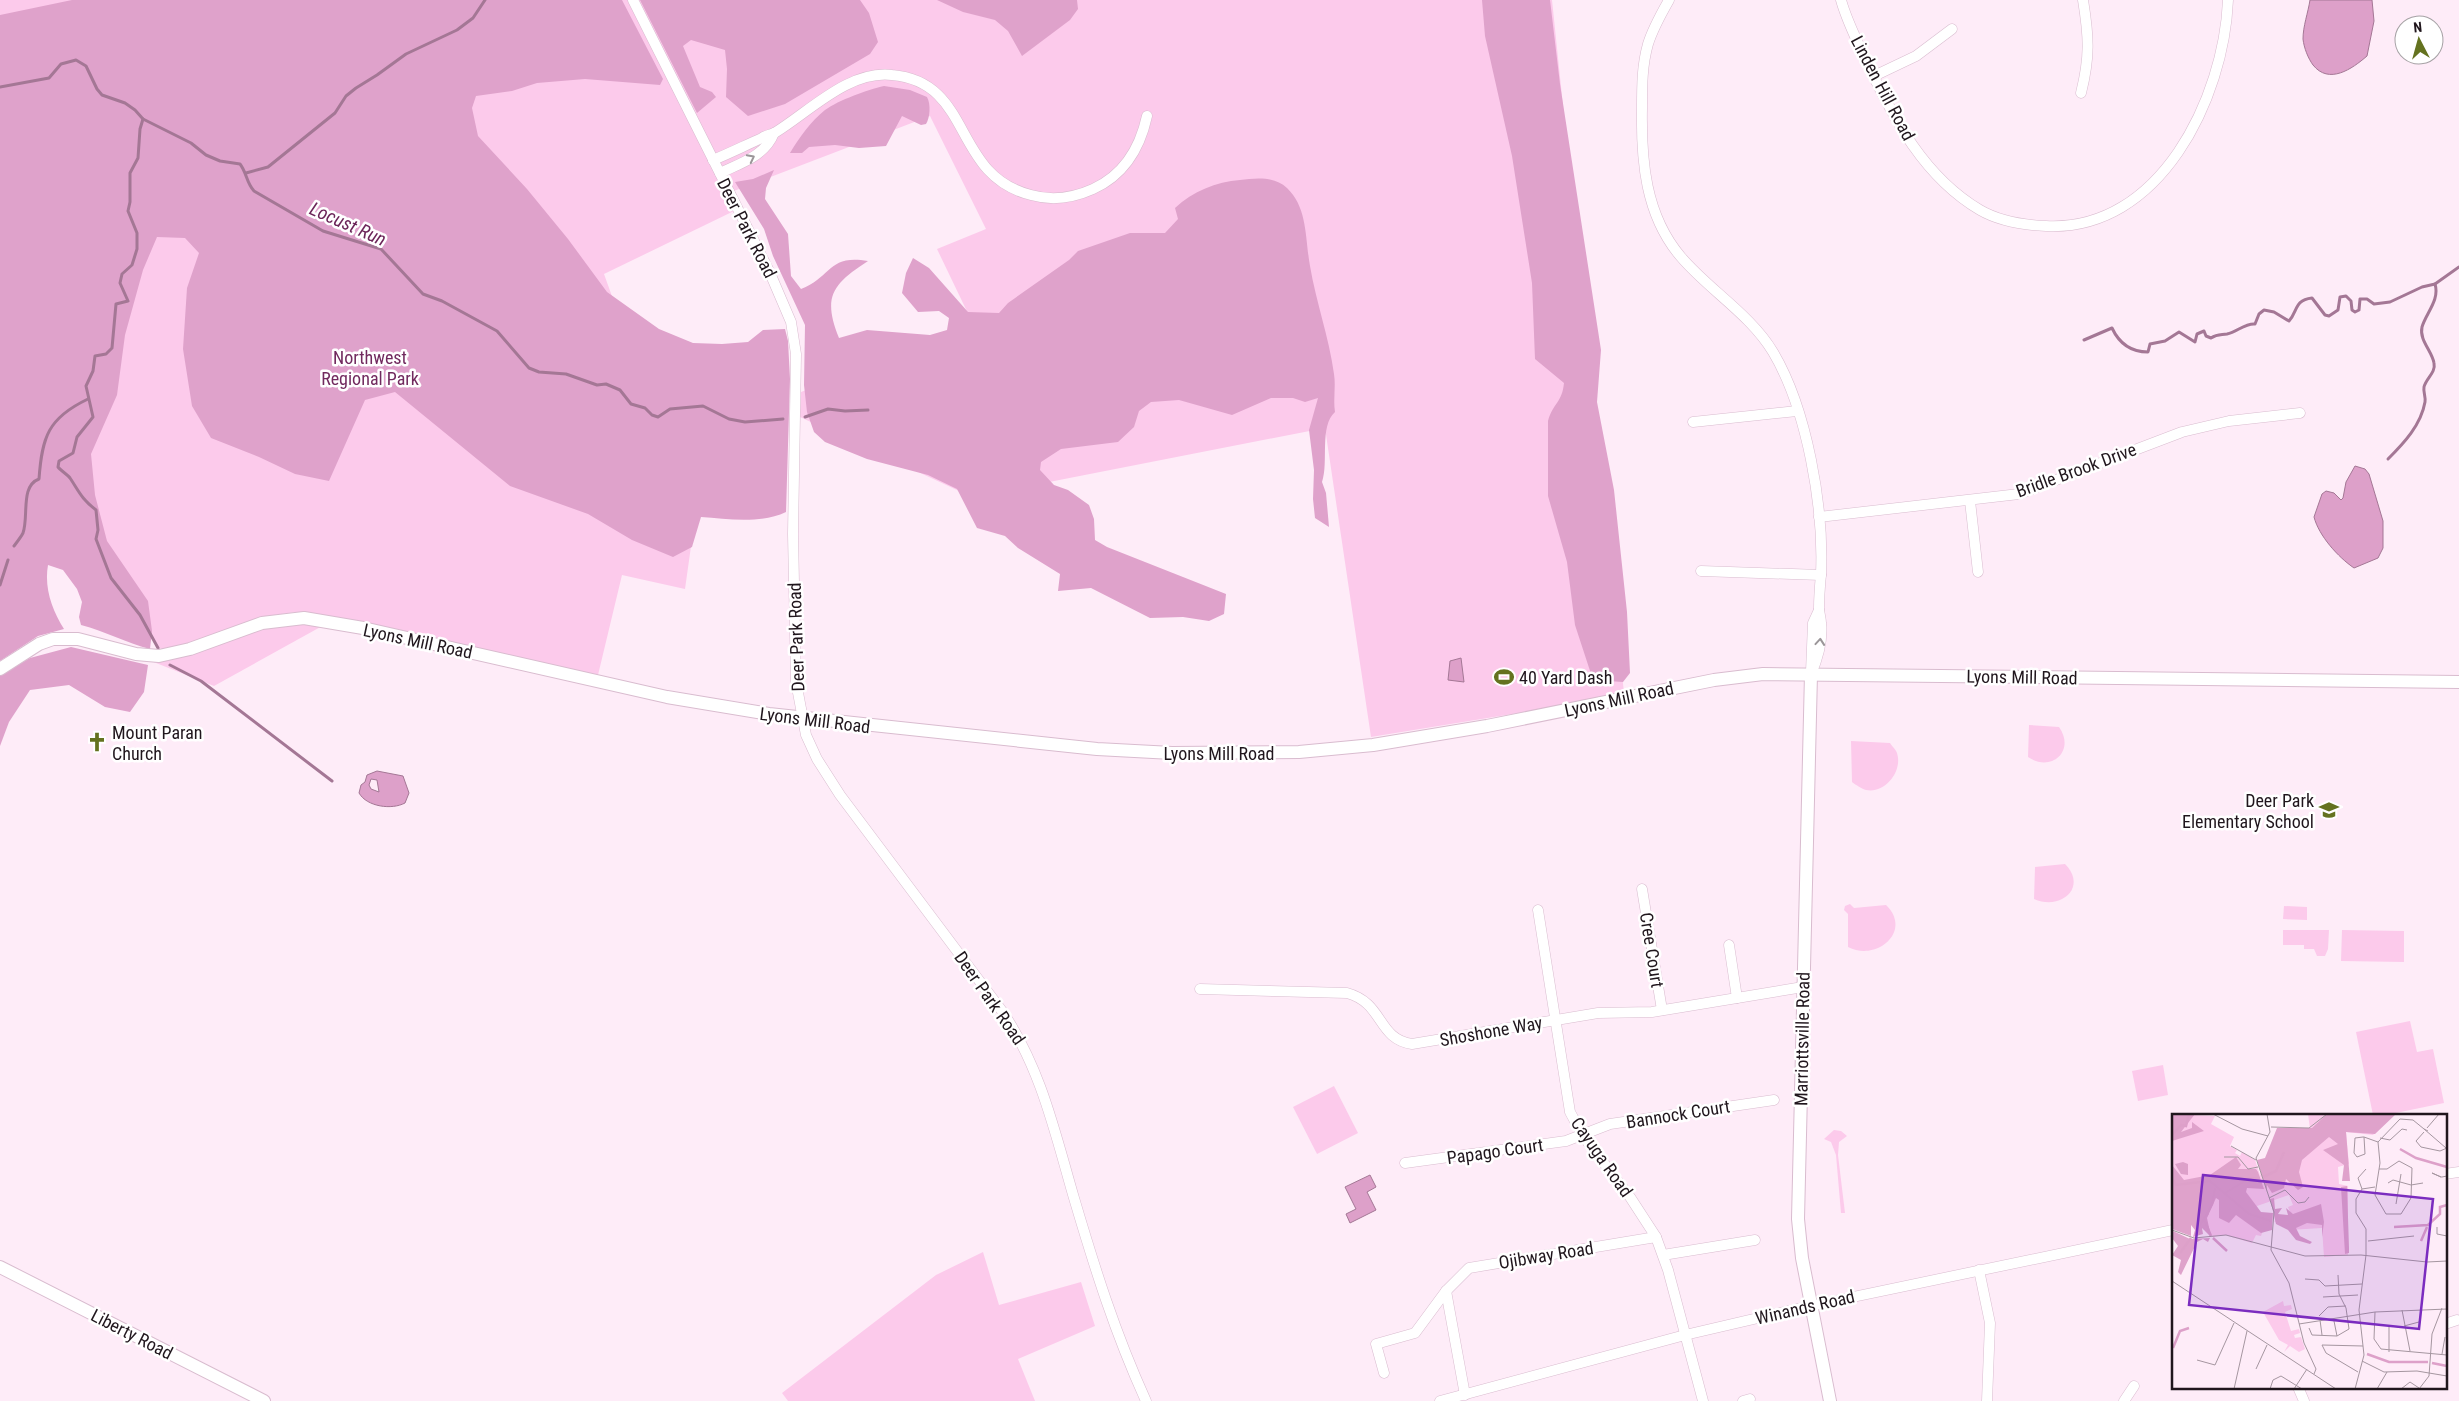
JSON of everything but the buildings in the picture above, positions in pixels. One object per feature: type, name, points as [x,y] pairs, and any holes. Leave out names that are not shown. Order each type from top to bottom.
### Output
[{"type":"main road","name":"Lyons Mill Road","points":[[0,669],[39,644],[53,639],[88,640],[136,654],[159,656],[198,646],[262,623],[304,618],[354,626],[667,697],[802,719],[1128,752],[1291,752],[1373,745],[1450,733],[1730,677],[1764,674],[2459,682]]},
{"type":"main road","name":"Marriottsville Road","points":[[1811,674],[1798,1219],[1810,1306],[1830,1401]]},
{"type":"main road","name":"Liberty Road","points":[[0,1268],[264,1401]]},
{"type":"street","name":"Deer Park Road","points":[[632,0],[714,160],[780,294],[791,322],[795,342],[793,639],[796,682],[802,719],[811,746],[832,784],[1002,1011],[1023,1044],[1043,1091],[1110,1315],[1146,1401]]},
{"type":"street","name":"Marriottsville Road","points":[[1669,0],[1657,21],[1648,44],[1643,69],[1643,167],[1649,195],[1666,235],[1679,255],[1697,276],[1760,333],[1772,350],[1791,391],[1813,473],[1819,518],[1821,575],[1819,610],[1822,624],[1818,658],[1811,674]]},
{"type":"street","name":"Linden Hill Road","points":[[1841,0],[1893,115],[1916,150],[1941,179],[1960,197],[1982,211],[2004,220],[2038,226],[2077,224],[2095,219],[2137,198],[2167,170],[2196,119],[2209,87],[2227,19],[2228,0]]},
{"type":"street","points":[[2081,93],[2088,64],[2089,46],[2083,0]]},
{"type":"street","points":[[1874,76],[1916,56],[1952,29]]},
{"type":"street","points":[[714,160],[774,133],[852,83],[870,76],[900,75],[919,81],[943,99],[954,115],[976,157],[996,180],[1026,194],[1054,198],[1086,192],[1105,183],[1121,169],[1139,144],[1147,116]]},
{"type":"street","points":[[720,173],[760,153],[770,144],[774,133]]},
{"type":"street","points":[[1693,422],[1797,411]]},
{"type":"street","name":"Bridle Brook Drive","points":[[1819,518],[2019,494],[2155,440],[2198,427],[2229,420],[2300,413]]},
{"type":"street","points":[[1970,501],[1978,572]]},
{"type":"street","points":[[1701,571],[1821,575]]},
{"type":"street","name":"Cree Court","points":[[1642,889],[1662,1010]]},
{"type":"street","name":"Cayuga Road","points":[[1538,910],[1570,1112],[1584,1136],[1630,1197],[1656,1237],[1663,1255],[1703,1401]]},
{"type":"street","points":[[1729,945],[1737,998]]},
{"type":"street","name":"Shoshone Way","points":[[1200,990],[1347,993],[1358,996],[1370,1003],[1394,1038],[1412,1044],[1609,1012],[1662,1010],[1803,988]]},
{"type":"street","name":"Bannock Court","points":[[1584,1136],[1610,1124],[1774,1100]]},
{"type":"street","name":"Papago Court","points":[[1405,1163],[1566,1141],[1584,1136]]},
{"type":"street","points":[[2446,1174],[2459,1172]]},
{"type":"street","name":"Winands Road","points":[[1440,1401],[1685,1335],[1810,1306],[2172,1230]]},
{"type":"street","name":"Ojibway Road","points":[[1384,1373],[1376,1344],[1415,1333],[1446,1291],[1463,1272],[1474,1266],[1656,1237]]},
{"type":"street","points":[[1663,1255],[1755,1240]]},
{"type":"street","points":[[1979,1270],[1990,1324],[1988,1401]]},
{"type":"street","points":[[1446,1291],[1465,1395]]},
{"type":"street","points":[[2446,1324],[2456,1320]]},
{"type":"street","points":[[2124,1401],[2134,1386]]},
{"type":"street","points":[[2298,1388],[2304,1401]]},
{"type":"green space","name":"Northwest Regional Park","points":[[0,0],[1552,0],[1624,693],[1573,704],[1371,737],[1325,428],[972,497],[800,417],[801,392],[974,326],[937,249],[986,229],[930,116],[726,194],[734,211],[604,274],[694,525],[685,589],[622,575],[598,675],[344,619],[296,612],[260,617],[170,650],[158,648],[140,615],[111,578],[0,87]]},
{"type":"green space","points":[[72,0],[622,0],[663,79],[660,85],[585,79],[537,83],[512,91],[476,96],[472,108],[478,136],[527,189],[568,239],[607,292],[659,329],[693,343],[722,344],[748,342],[763,330],[785,329],[788,341],[790,379],[786,512],[776,516],[755,519],[701,517],[692,547],[673,557],[632,540],[588,514],[510,486],[395,392],[365,400],[329,481],[295,474],[211,438],[192,406],[183,349],[187,288],[199,253],[185,238],[157,237],[143,270],[125,335],[117,395],[91,454],[95,495],[107,541],[148,601],[152,631],[150,649],[81,625],[79,617],[82,602],[77,589],[63,570],[48,565],[47,582],[50,598],[64,629],[38,636],[0,661],[0,15]]},
{"type":"green space","points":[[640,0],[860,0],[869,13],[878,42],[870,54],[785,104],[748,116],[726,97],[727,69],[725,50],[691,40],[683,46],[700,87],[712,92],[716,97],[697,113]]},
{"type":"green space","points":[[937,0],[1077,0],[1078,9],[1070,20],[1022,56],[1008,31],[995,20],[963,12]]},
{"type":"green space","points":[[1482,0],[1550,0],[1560,84],[1601,350],[1597,402],[1614,490],[1627,612],[1630,673],[1623,682],[1593,680],[1575,625],[1567,562],[1548,496],[1548,421],[1561,395],[1564,383],[1535,359],[1532,283],[1512,156],[1485,36]]},
{"type":"green space","points":[[884,86],[910,90],[927,97],[930,111],[926,124],[921,125],[902,116],[886,146],[859,148],[835,145],[809,147],[802,153],[790,153],[806,130],[825,110],[853,96]]},
{"type":"green space","points":[[774,170],[766,188],[765,199],[788,234],[791,276],[801,289],[819,279],[837,264],[855,260],[868,261],[846,277],[834,292],[831,301],[831,311],[839,338],[867,330],[930,335],[947,330],[949,318],[939,311],[918,312],[902,293],[906,273],[913,258],[929,268],[968,312],[999,313],[1008,303],[1069,260],[1078,251],[1130,233],[1165,233],[1178,219],[1175,208],[1205,188],[1231,181],[1252,179],[1271,180],[1282,184],[1294,196],[1302,214],[1308,256],[1334,374],[1335,412],[1327,426],[1322,482],[1326,493],[1329,527],[1315,518],[1313,499],[1314,470],[1309,430],[1318,398],[1305,402],[1293,398],[1271,398],[1232,415],[1179,400],[1151,402],[1139,411],[1134,427],[1118,442],[1061,449],[1041,462],[1040,470],[1054,485],[1068,490],[1089,505],[1094,519],[1095,540],[1107,547],[1226,594],[1224,614],[1209,621],[1183,617],[1150,618],[1091,588],[1058,591],[1060,574],[1018,548],[1005,536],[977,528],[957,489],[928,475],[867,459],[825,442],[814,432],[807,412],[804,385],[805,325],[773,256],[764,229],[735,182],[753,179]]},
{"type":"green space","points":[[290,622],[324,625],[214,686],[151,661],[252,631]]},
{"type":"green space","points":[[71,647],[148,665],[144,692],[130,712],[105,707],[69,685],[30,690],[9,722],[0,746],[0,675],[30,658]]},
{"type":"green space","points":[[2029,725],[2059,727],[2065,744],[2063,751],[2058,757],[2052,761],[2045,762],[2028,757]]},
{"type":"green space","points":[[1851,741],[1890,743],[1896,752],[1898,760],[1895,774],[1886,785],[1873,790],[1866,790],[1852,782]]},
{"type":"green space","points":[[2065,864],[2074,881],[2068,895],[2053,902],[2034,899],[2035,867]]},
{"type":"green space","points":[[1850,904],[1854,908],[1886,905],[1893,915],[1896,925],[1888,941],[1880,947],[1870,950],[1859,951],[1848,947],[1848,914],[1844,910],[1845,906]]},
{"type":"green space","points":[[2284,906],[2307,907],[2307,920],[2283,919]]},
{"type":"green space","points":[[2283,930],[2329,930],[2328,949],[2325,956],[2317,956],[2314,949],[2304,949],[2304,945],[2283,945]]},
{"type":"green space","points":[[2342,930],[2404,931],[2404,962],[2341,961]]},
{"type":"green space","points":[[2410,1021],[2417,1052],[2433,1049],[2444,1103],[2391,1114],[2373,1114],[2356,1032]]},
{"type":"green space","points":[[2163,1065],[2168,1095],[2138,1101],[2132,1071]]},
{"type":"green space","points":[[1334,1086],[1358,1133],[1317,1154],[1293,1107]]},
{"type":"green space","points":[[1834,1130],[1841,1131],[1847,1136],[1839,1142],[1838,1155],[1845,1213],[1841,1213],[1836,1155],[1831,1142],[1824,1139]]},
{"type":"green space","points":[[983,1252],[999,1305],[1081,1282],[1095,1326],[1018,1359],[1035,1401],[788,1401],[782,1393],[936,1275]]},
{"type":"shaded area","points":[[2310,0],[2372,0],[2374,21],[2367,56],[2348,70],[2340,73],[2326,74],[2319,71],[2306,53],[2303,39]]},
{"type":"shaded area","points":[[2355,466],[2365,469],[2369,474],[2383,521],[2383,548],[2378,558],[2354,568],[2330,546],[2316,524],[2314,517],[2322,494],[2326,491],[2334,493],[2341,500],[2343,498],[2346,482]]},
{"type":"shaded area","points":[[1461,658],[1464,682],[1448,680],[1450,661]]},
{"type":"shaded area","points":[[377,771],[403,776],[409,793],[405,803],[387,807],[374,804],[363,798],[359,793],[367,775]],"holes":[[[371,779],[377,780],[379,792],[371,789],[369,785]]]},
{"type":"shaded area","points":[[1370,1175],[1376,1187],[1367,1192],[1376,1210],[1350,1223],[1346,1214],[1356,1209],[1345,1187]]},
{"type":"waterway","points":[[246,173],[268,167],[335,113],[346,96],[356,88],[406,54],[457,30],[473,18],[485,0]]},
{"type":"waterway","name":"Locust Run","points":[[0,87],[49,78],[61,64],[76,60],[86,66],[102,95],[125,103],[143,119],[191,143],[206,155],[220,161],[240,164],[254,191],[323,231],[381,249],[423,294],[442,301],[497,331],[529,368],[539,372],[566,374],[597,385],[606,384],[620,390],[631,404],[645,408],[652,415],[658,417],[670,409],[703,406],[729,419],[745,422],[783,419]]},
{"type":"waterway","points":[[143,119],[140,129],[138,158],[130,173],[130,202],[128,211],[137,233],[137,249],[132,265],[122,274],[120,283],[128,301],[116,304],[112,348],[106,354],[95,356],[93,371],[86,386],[93,417],[77,437],[73,453],[59,461],[58,467],[69,477],[84,499],[96,510],[98,530],[96,539],[111,578],[140,615],[158,648]]},
{"type":"waterway","points":[[2084,340],[2112,328],[2126,346],[2142,352],[2148,352],[2150,344],[2165,341],[2179,332],[2195,342],[2197,334],[2204,331],[2206,336],[2211,338],[2231,333],[2248,325],[2255,324],[2259,314],[2264,310],[2274,312],[2289,321],[2297,306],[2306,299],[2312,298],[2325,315],[2329,316],[2338,310],[2340,297],[2346,296],[2351,301],[2352,310],[2355,312],[2359,310],[2360,299],[2367,299],[2374,304],[2390,302],[2422,287],[2435,284],[2459,267]]},
{"type":"waterway","points":[[2388,459],[2411,433],[2423,410],[2425,400],[2424,387],[2432,373],[2434,363],[2422,336],[2422,327],[2436,296],[2435,284]]},
{"type":"waterway","points":[[14,546],[23,533],[27,495],[29,488],[39,479],[42,451],[50,430],[64,414],[88,399]]},
{"type":"waterway","name":"Locust Run","points":[[805,417],[828,409],[845,411],[868,410]]},
{"type":"waterway","points":[[0,585],[8,560]]},
{"type":"waterway","points":[[170,665],[201,681],[332,781]]},
{"type":"place","name":"40 Yard Dash","points":[[1504,677]]},
{"type":"place","name":"Mount Paran Church","points":[[97,742]]},
{"type":"place","name":"Deer Park Elementary School","points":[[2329,810]]}]
